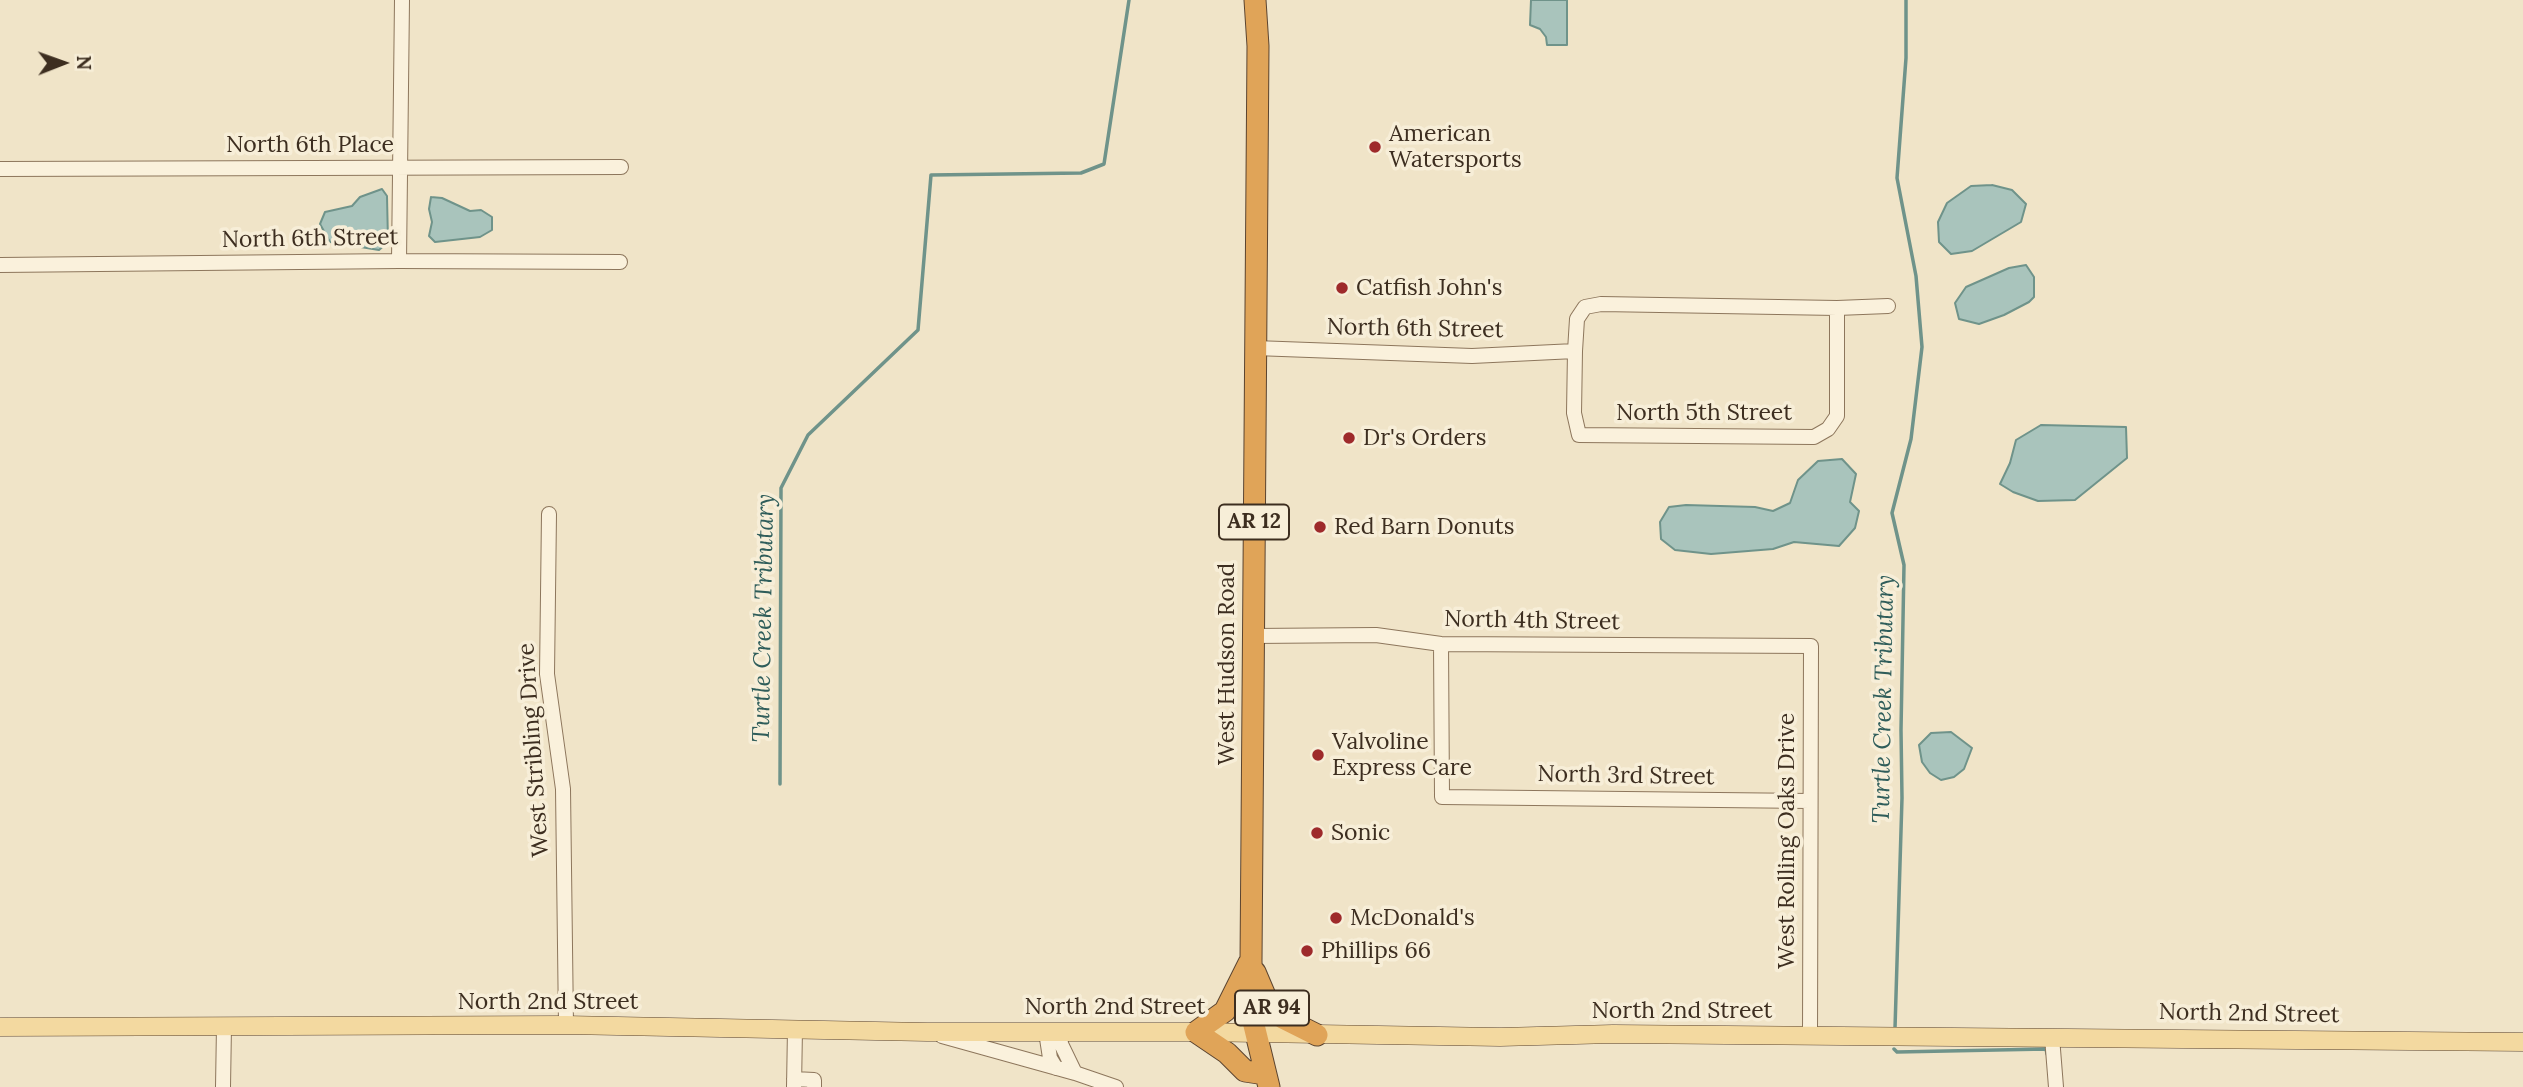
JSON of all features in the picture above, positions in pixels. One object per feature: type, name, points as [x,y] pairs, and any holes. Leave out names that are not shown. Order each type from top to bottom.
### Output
[{"type":"highway","name":"West Hudson Road","points":[[1255,0],[1258,46],[1251,960],[1254,1034],[1267,1081]]},
{"type":"highway","name":"AR 12","points":[[1258,46],[1268,0]]},
{"type":"highway","name":"AR 12","points":[[1196,1032],[1225,1011],[1251,960]]},
{"type":"highway","name":"AR 94","points":[[1251,960],[1269,1005],[1283,1018],[1317,1035]]},
{"type":"highway","points":[[1196,1032],[1227,1053],[1245,1070],[1267,1081]]},
{"type":"main road","name":"North 2nd Street","points":[[0,1027],[566,1025],[928,1032],[2523,1042]]},
{"type":"street","points":[[398,261],[401,0]]},
{"type":"street","name":"North 6th Place","points":[[0,169],[621,167]]},
{"type":"street","name":"North 6th Street","points":[[0,265],[620,262]]},
{"type":"street","points":[[1575,351],[1577,319],[1586,307],[1601,304],[1837,308],[1888,306]]},
{"type":"street","name":"North 5th Street","points":[[1575,351],[1574,413],[1578,435],[1814,437],[1828,429],[1837,416],[1837,308]]},
{"type":"street","name":"North 6th Street","points":[[1255,348],[1472,356],[1575,351]]},
{"type":"street","name":"West Stribling Drive","points":[[549,514],[547,674],[563,789],[566,1025]]},
{"type":"street","name":"North 4th Street","points":[[1253,636],[1376,635],[1441,644],[1811,646]]},
{"type":"street","name":"North 3rd Street","points":[[1441,644],[1441,797],[1810,801]]},
{"type":"street","name":"West Rolling Oaks Drive","points":[[1810,1036],[1811,646]]},
{"type":"street","points":[[223,1087],[224,1026]]},
{"type":"street","points":[[795,1030],[794,1083],[814,1080],[814,1087]]},
{"type":"street","points":[[928,1032],[1075,1073],[1115,1087]]},
{"type":"street","points":[[1053,1032],[1050,1058],[1056,1068]]},
{"type":"street","points":[[1053,1032],[1075,1073]]},
{"type":"street","points":[[2052,1037],[2056,1087]]},
{"type":"water","points":[[1531,0],[1567,0],[1567,45],[1547,45],[1546,37],[1540,29],[1530,25]]},
{"type":"water","points":[[1992,185],[2012,190],[2026,204],[2021,222],[1972,251],[1951,254],[1939,242],[1938,222],[1947,203],[1971,186]]},
{"type":"water","points":[[382,189],[387,196],[388,242],[379,250],[330,242],[320,224],[325,212],[352,206],[360,197]]},
{"type":"water","points":[[431,197],[442,198],[470,211],[481,210],[492,217],[492,230],[480,237],[435,242],[429,236],[432,222],[429,209]]},
{"type":"water","points":[[2026,265],[2034,277],[2034,297],[2029,302],[1979,324],[1959,319],[1955,303],[1966,287],[2009,268]]},
{"type":"water","points":[[2041,425],[2126,427],[2127,458],[2075,500],[2038,501],[2013,492],[2000,484],[2010,463],[2016,440]]},
{"type":"water","points":[[1842,459],[1856,474],[1850,502],[1859,511],[1855,528],[1839,546],[1794,542],[1773,549],[1711,554],[1675,550],[1661,539],[1660,522],[1669,507],[1755,507],[1773,511],[1790,503],[1798,480],[1818,461]]},
{"type":"water","points":[[1951,732],[1972,748],[1964,769],[1954,777],[1941,780],[1930,773],[1922,762],[1919,745],[1931,733]]},
{"type":"waterway","name":"Turtle Creek Tributary","points":[[780,784],[781,488],[808,435],[918,330],[931,175],[1081,173],[1104,164],[1129,0]]},
{"type":"waterway","name":"Turtle Creek Tributary","points":[[1895,1028],[1902,798],[1904,565],[1892,513],[1911,439],[1922,347],[1916,276],[1897,178],[1906,58],[1906,0]]},
{"type":"waterway","name":"Turtle Creek Tributary","points":[[1894,1049],[1897,1052],[2046,1049],[2047,1054]]},
{"type":"place","name":"American Watersports","points":[[1375,147]]},
{"type":"place","name":"Catfish John's","points":[[1342,288]]},
{"type":"place","name":"Dr's Orders","points":[[1349,438]]},
{"type":"place","name":"Red Barn Donuts","points":[[1320,527]]},
{"type":"place","name":"Valvoline Express Care","points":[[1318,755]]},
{"type":"place","name":"Sonic","points":[[1317,833]]},
{"type":"place","name":"McDonald's","points":[[1336,918]]},
{"type":"place","name":"Phillips 66","points":[[1307,951]]}]
